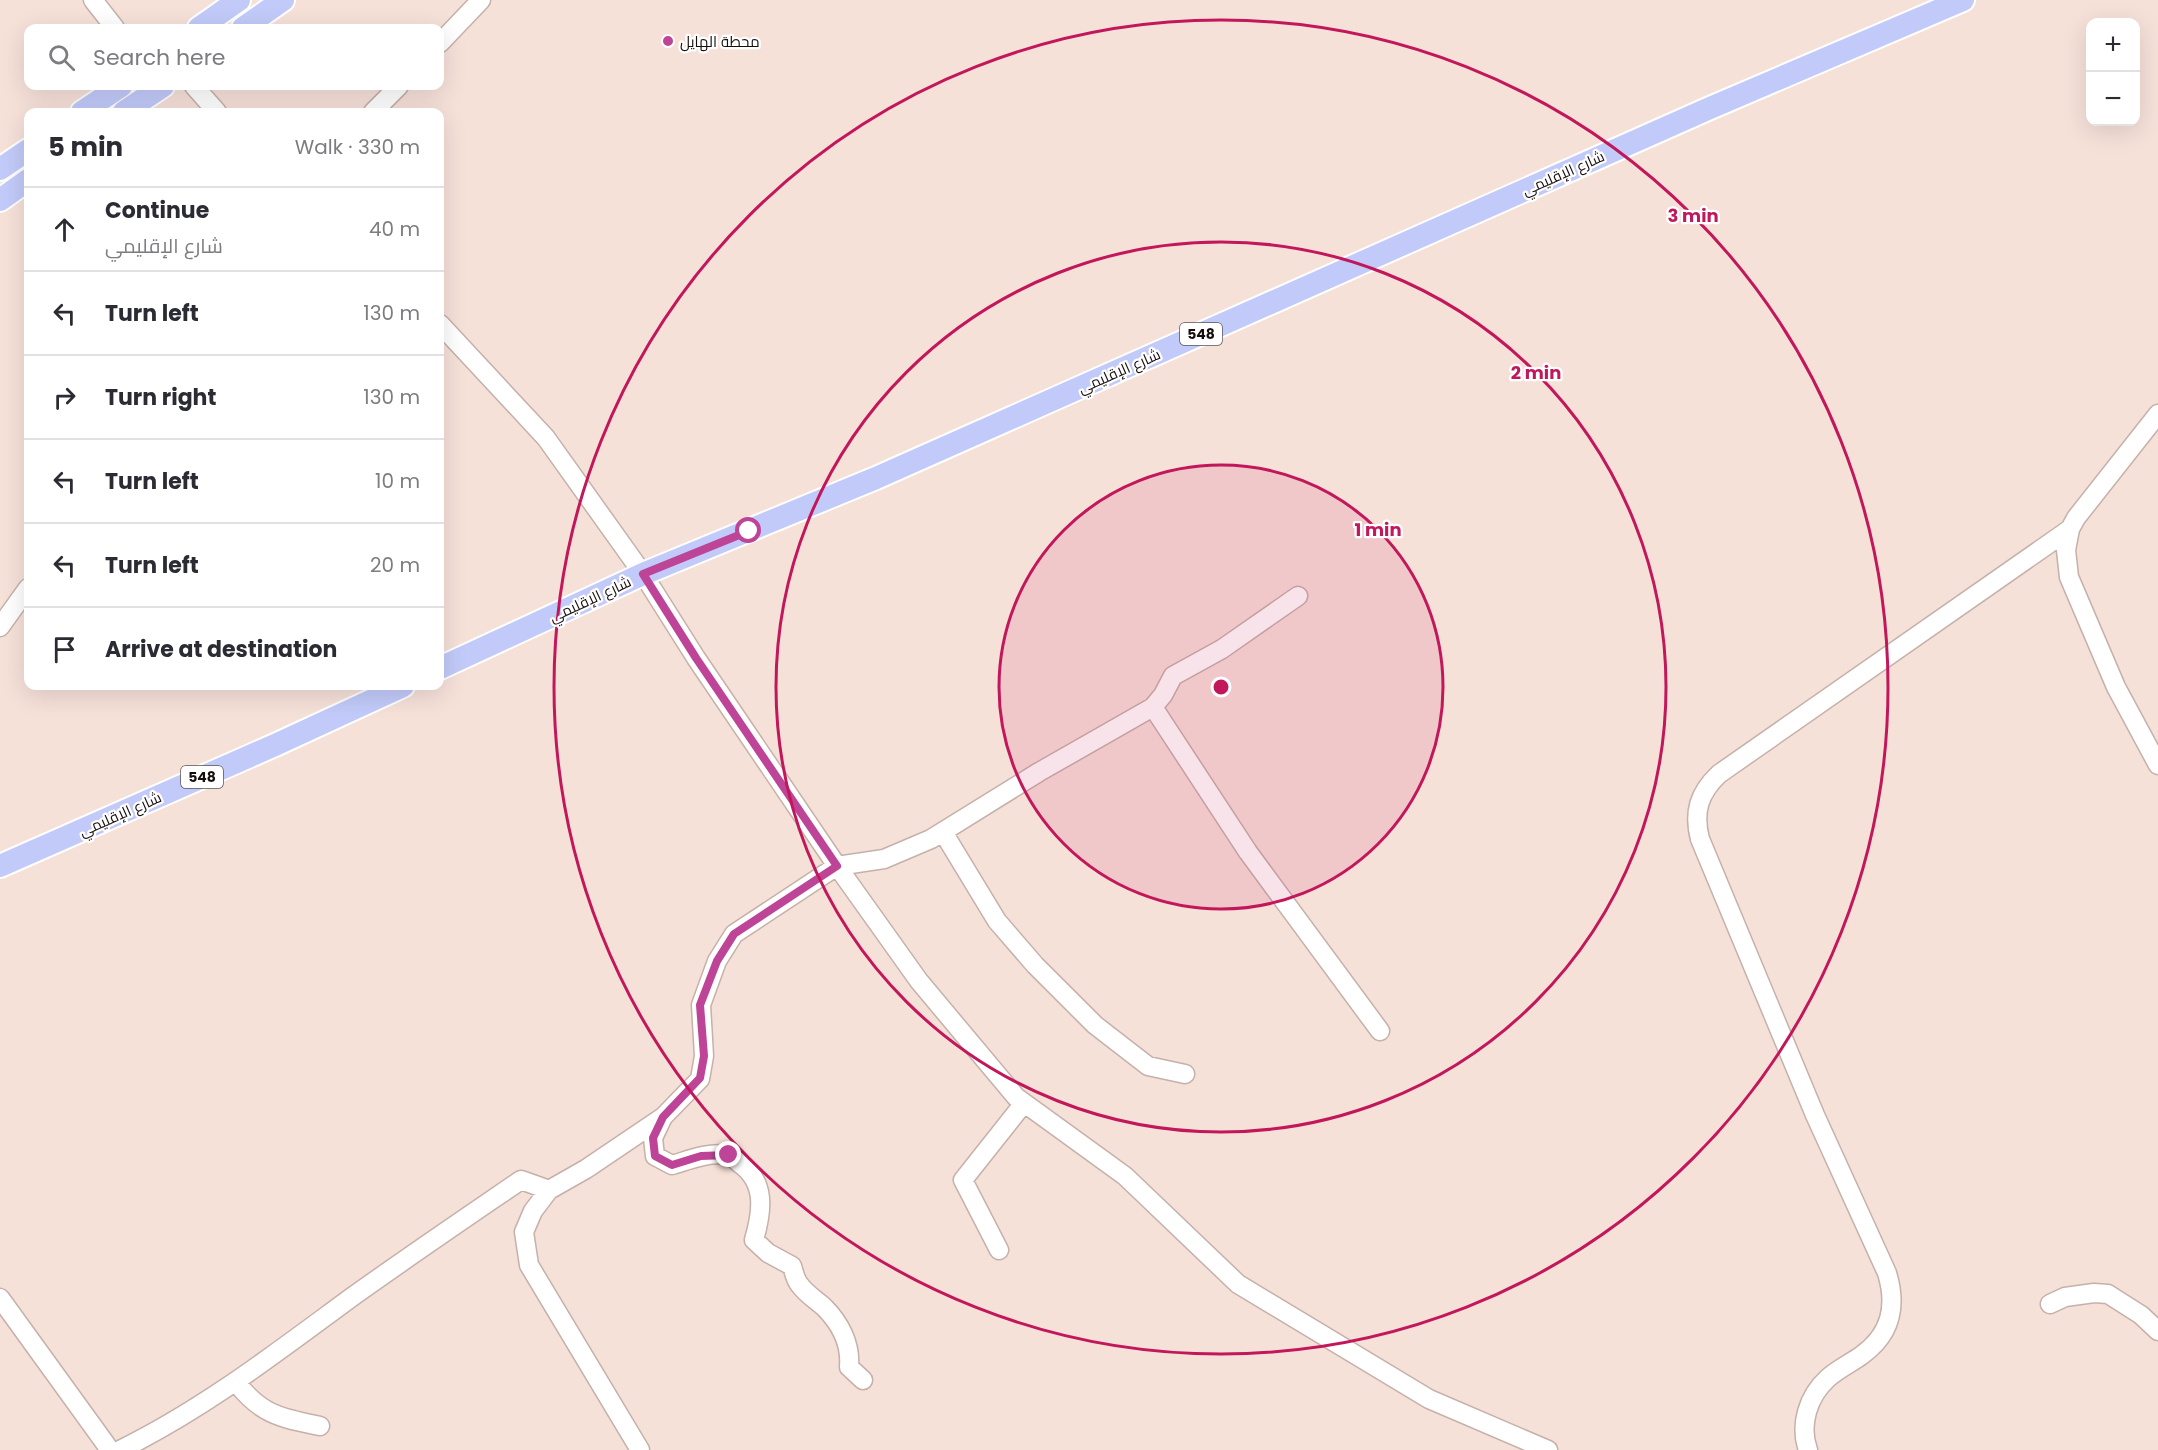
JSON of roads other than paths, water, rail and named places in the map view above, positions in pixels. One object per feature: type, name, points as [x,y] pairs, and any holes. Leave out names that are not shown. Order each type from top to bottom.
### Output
[{"type":"main road","points":[[205,24],[239,0]]},
{"type":"main road","points":[[249,24],[283,0]]},
{"type":"main road","name":"شارع الإقليمي","points":[[444,666],[643,574],[876,478],[1710,108],[1963,0]]},
{"type":"main road","points":[[88,108],[115,90]]},
{"type":"main road","points":[[130,108],[157,90]]},
{"type":"main road","points":[[0,170],[24,153]]},
{"type":"main road","points":[[0,200],[24,183]]},
{"type":"main road","name":"شارع الإقليمي","points":[[0,867],[394,690]]},
{"type":"street","points":[[93,0],[112,24]]},
{"type":"street","points":[[444,39],[481,0]]},
{"type":"street","points":[[198,90],[214,108]]},
{"type":"street","points":[[377,108],[395,90]]},
{"type":"street","points":[[444,328],[546,438],[643,574],[696,658],[837,866],[919,981],[1016,1097],[1125,1176],[1238,1284],[1429,1399],[1548,1450]]},
{"type":"street","points":[[2158,414],[2076,518],[2070,529],[2066,550],[2069,577],[2116,687],[2158,765]]},
{"type":"street","points":[[1808,1450],[1804,1434],[1805,1421],[1812,1398],[1828,1378],[1863,1355],[1882,1336],[1891,1313],[1892,1288],[1815,1115],[1700,839],[1697,826],[1698,804],[1709,784],[1719,774],[2070,529]]},
{"type":"street","points":[[0,627],[24,594]]},
{"type":"street","points":[[640,1450],[530,1265],[524,1232],[533,1211],[549,1190],[663,1117],[700,1078],[704,1056],[700,1005],[717,961],[734,934],[837,866],[884,859],[944,832],[1039,772],[1153,707],[1163,695],[1173,676],[1222,649],[1298,596]]},
{"type":"street","points":[[1153,707],[1248,852],[1380,1031]]},
{"type":"street","points":[[944,832],[997,921],[1035,966],[1095,1026],[1148,1066],[1185,1074]]},
{"type":"street","points":[[999,1250],[963,1180],[1024,1103]]},
{"type":"street","points":[[663,1117],[653,1138],[655,1156],[672,1165],[701,1156],[729,1155],[747,1168],[760,1189],[761,1216],[754,1240],[768,1253],[792,1266],[797,1282],[824,1308],[842,1330],[850,1353],[849,1367],[863,1380]]},
{"type":"street","points":[[120,1450],[194,1410],[236,1382],[411,1254],[521,1180],[549,1190]]},
{"type":"street","points":[[2050,1304],[2065,1297],[2094,1293],[2108,1294],[2141,1315],[2158,1331]]},
{"type":"street","points":[[0,1298],[110,1450]]},
{"type":"street","points":[[236,1382],[262,1410],[286,1419],[320,1426]]},
{"type":"place","name":"محطة الهايل","points":[[668,41]]}]
